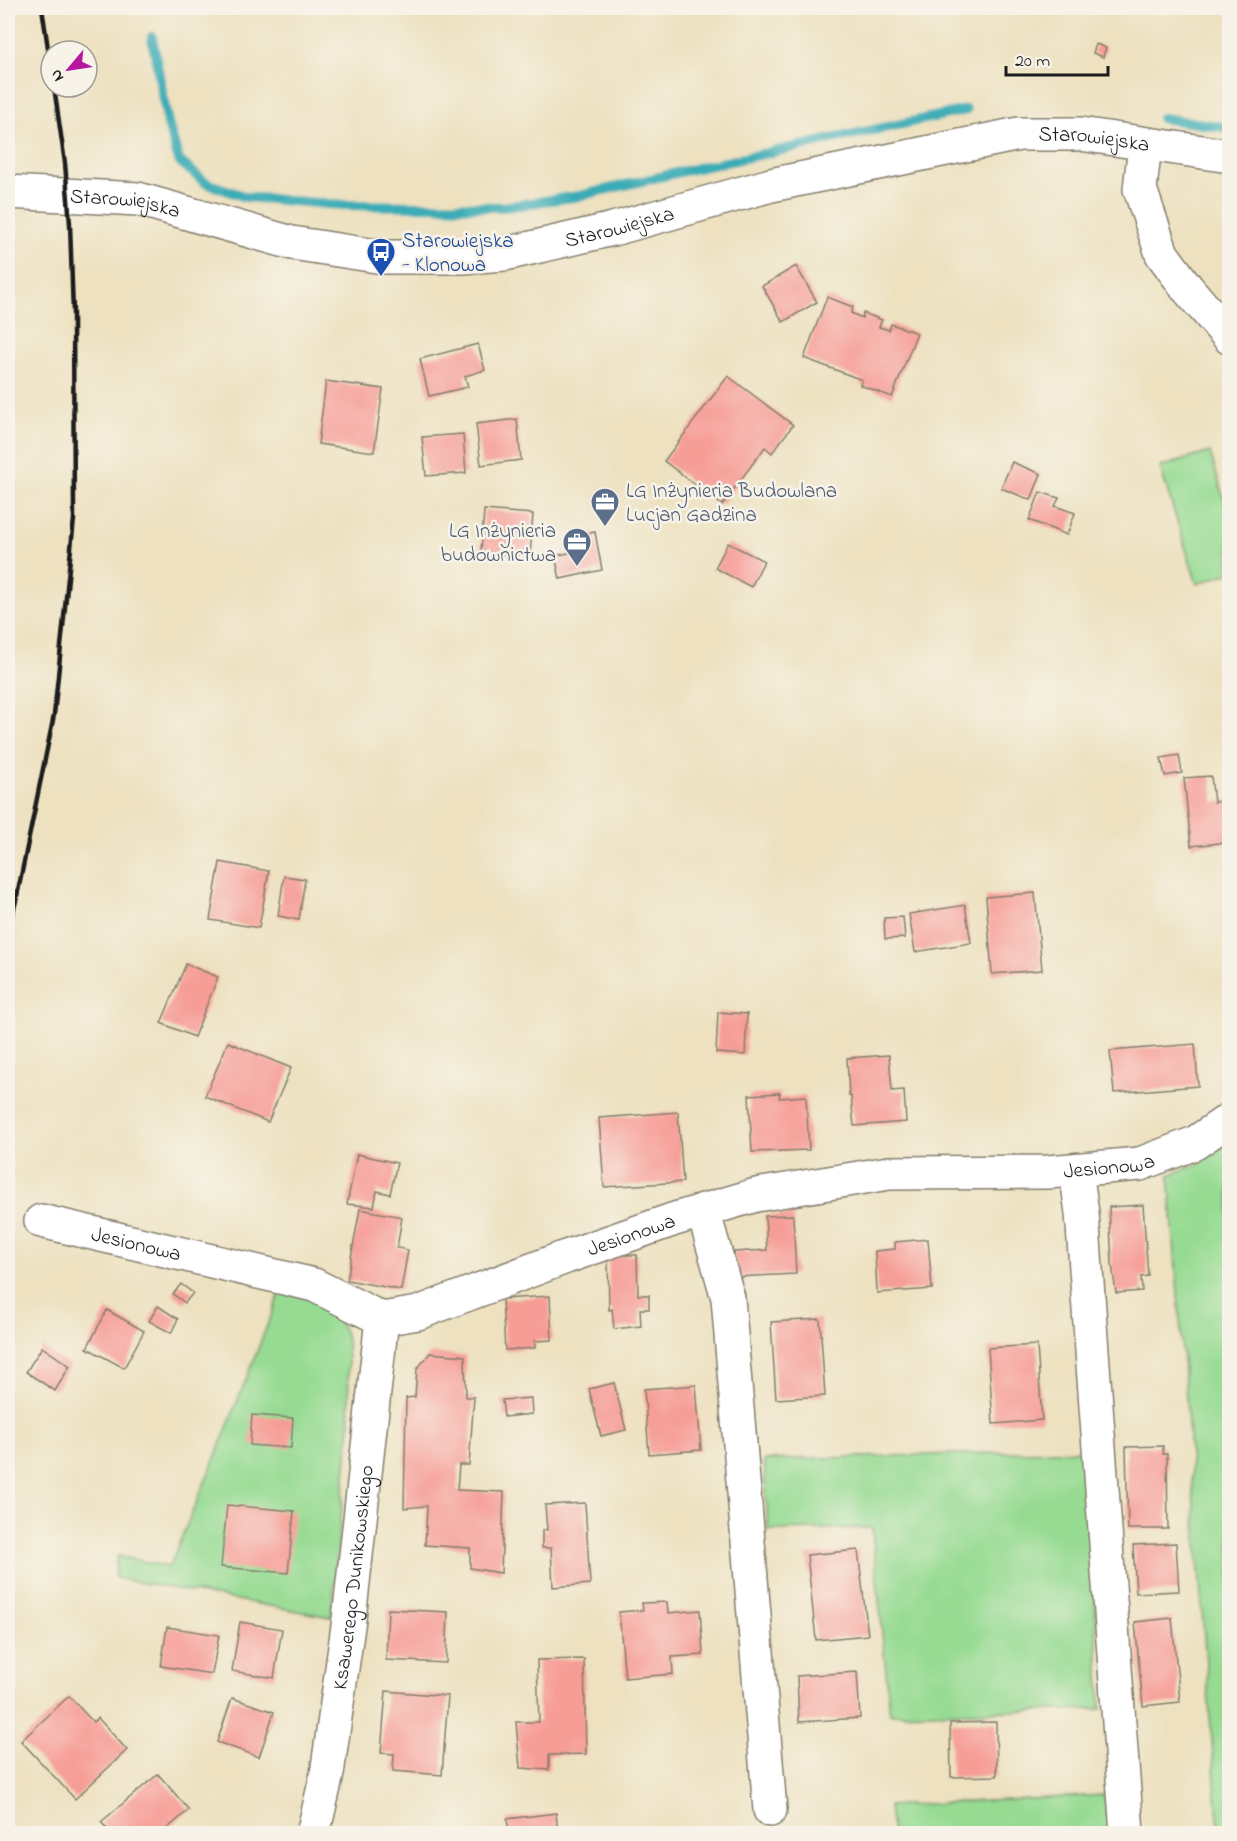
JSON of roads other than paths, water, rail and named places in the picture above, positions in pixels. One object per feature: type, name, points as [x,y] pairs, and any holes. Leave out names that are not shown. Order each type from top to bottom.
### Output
[{"type":"street","name":"Starowiejska","points":[[8,192],[138,199],[291,243],[383,257],[463,257],[505,254],[613,229],[771,185],[1019,134],[1080,134],[1230,156]]},
{"type":"street","points":[[1145,145],[1140,189],[1162,254],[1187,288],[1230,338]]},
{"type":"street","name":"Jesionowa","points":[[41,1221],[314,1285],[382,1319],[418,1313],[566,1257],[703,1210],[756,1195],[889,1173],[1048,1172],[1140,1164],[1195,1143],[1230,1119]]},
{"type":"street","points":[[1076,1170],[1083,1225],[1127,1833]]},
{"type":"street","points":[[703,1210],[728,1298],[770,1810]]},
{"type":"street","name":"Ksawerego Dunikowskiego","points":[[313,1833],[327,1774],[347,1630],[382,1319]]},
{"type":"waterway","points":[[152,37],[168,124],[179,161],[206,183],[246,197],[340,205],[504,207],[579,196],[966,110]]},
{"type":"waterway","points":[[1162,118],[1230,128]]},
{"type":"railway","points":[[42,8],[47,39]]},
{"type":"railway","points":[[8,931],[54,715],[74,519],[70,224],[65,163],[56,99]]},
{"type":"place","name":"Starowiejska - Klonowa","points":[[381,278]]},
{"type":"place","name":"LG Inżynieria Budowlana Lucjan Gadzina","points":[[605,528]]},
{"type":"place","name":"LG Inżynieria budownictwa","points":[[577,568]]}]
